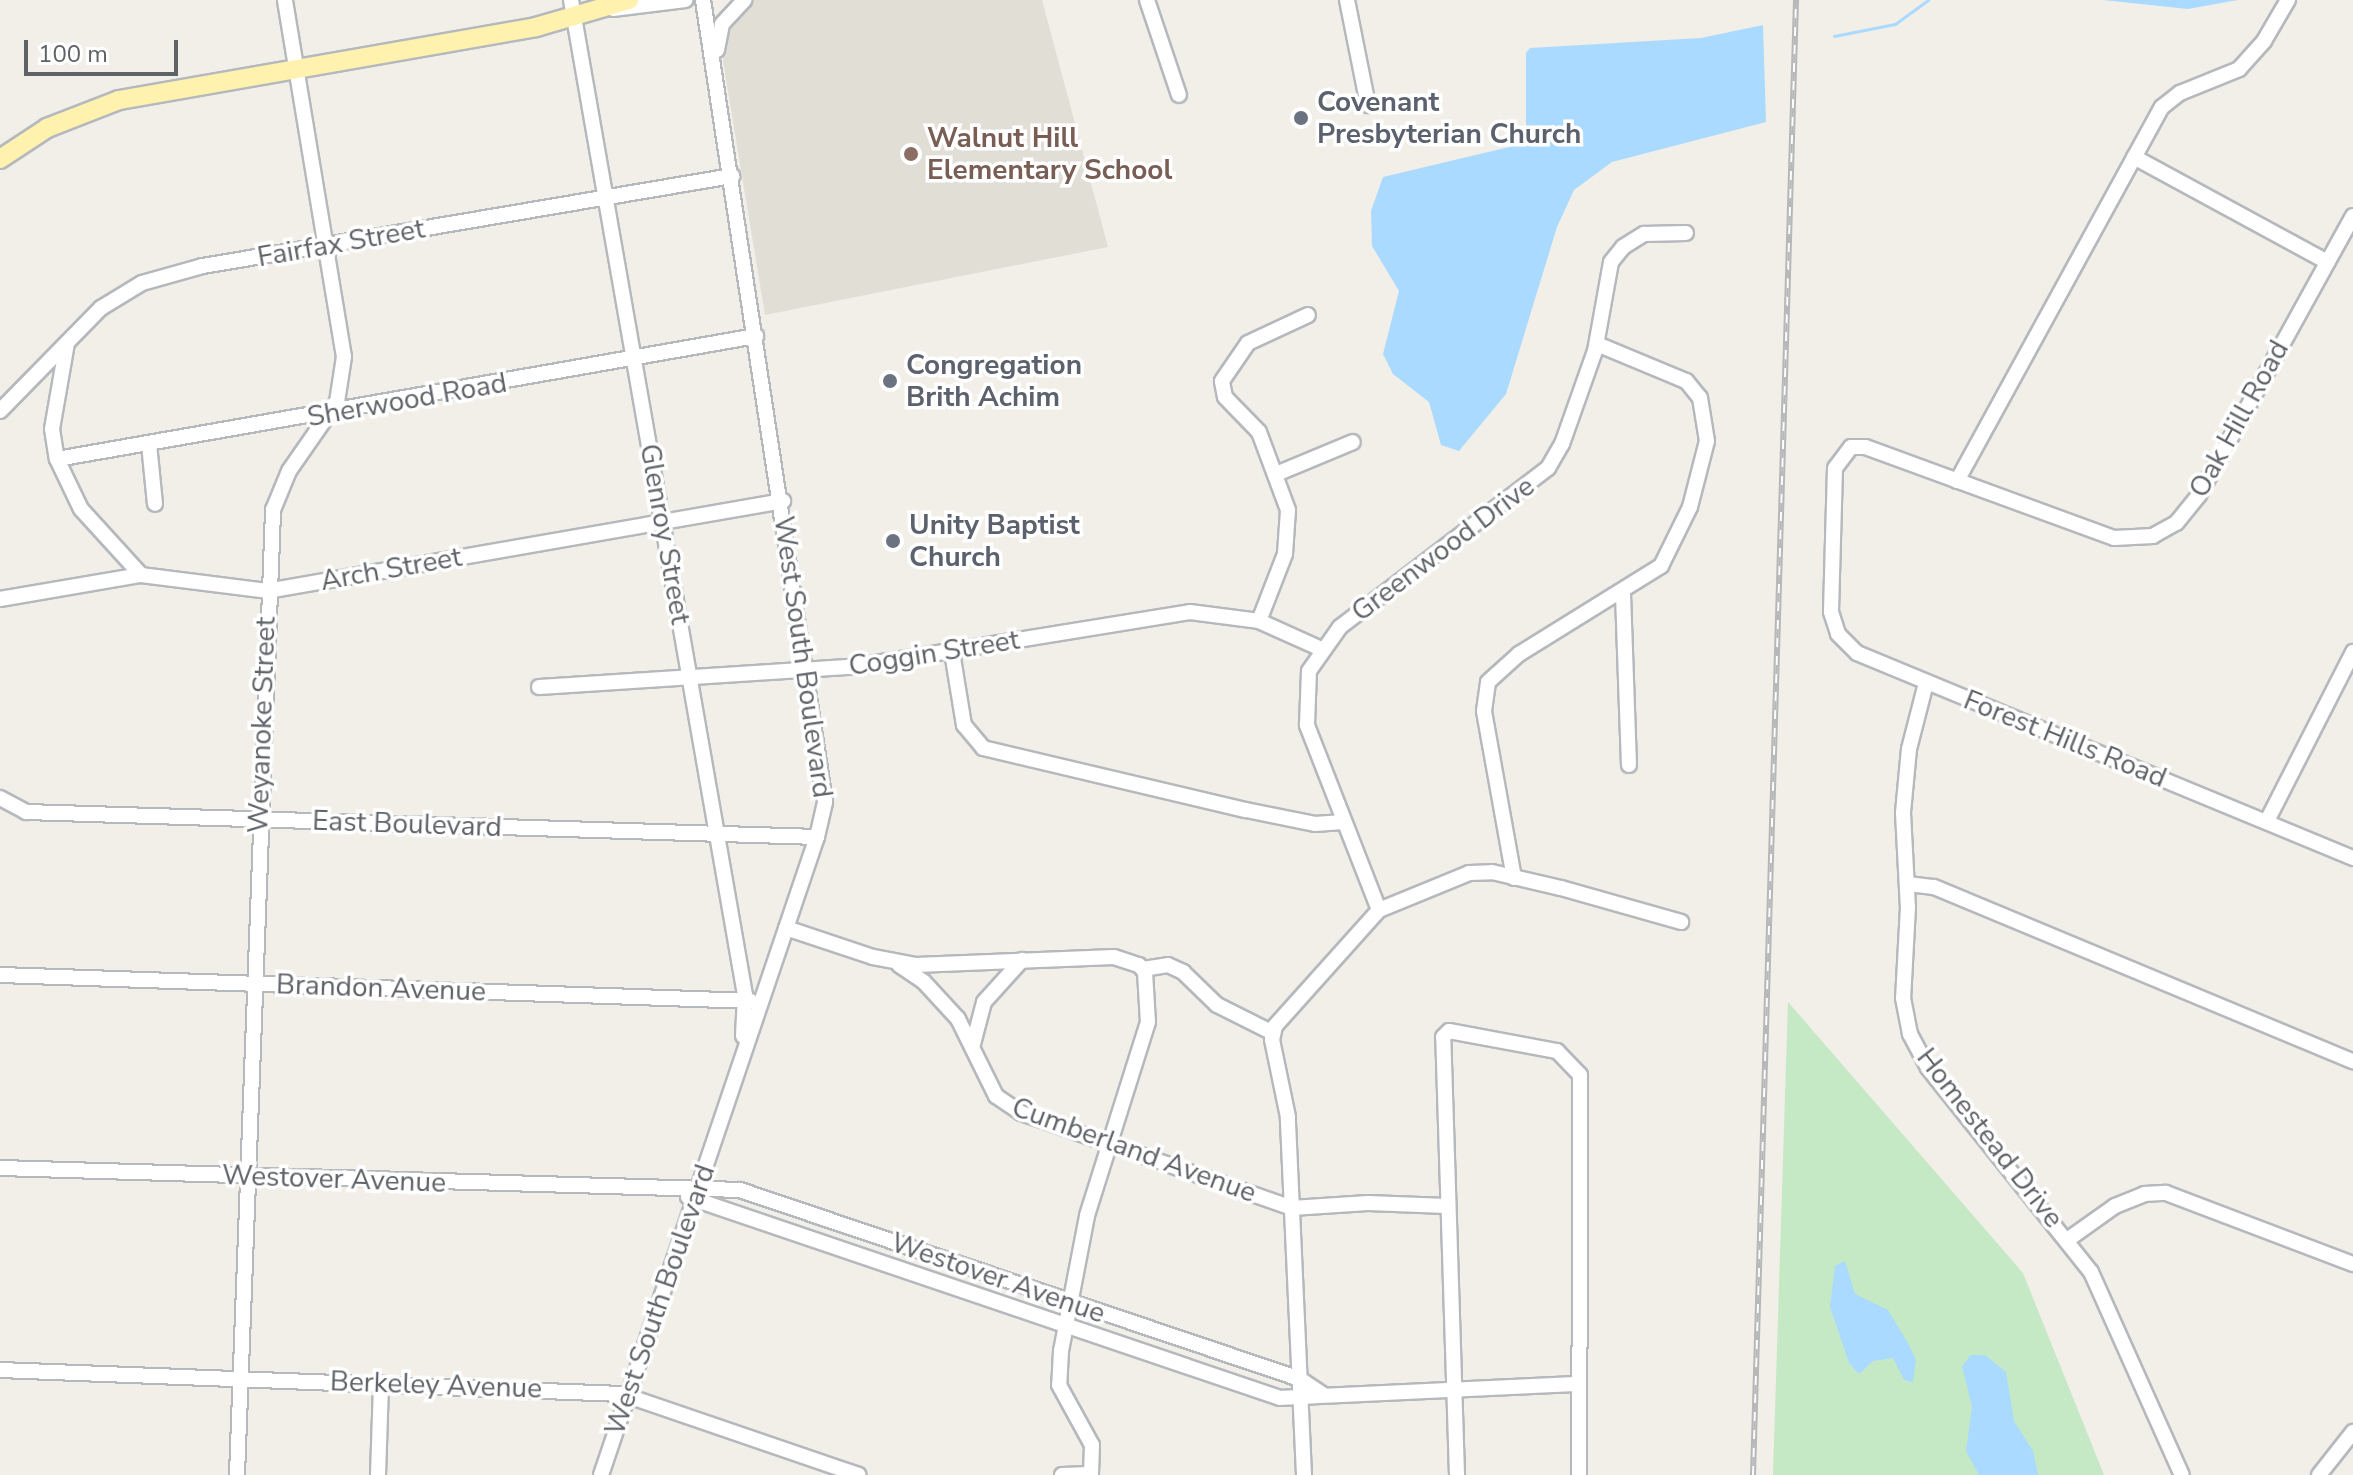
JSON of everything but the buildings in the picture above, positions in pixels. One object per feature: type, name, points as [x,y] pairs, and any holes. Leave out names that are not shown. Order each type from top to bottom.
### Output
[{"type":"main road","points":[[0,159],[47,128],[94,108],[573,9],[605,10],[629,0]]},
{"type":"street","name":"Weyanoke Street","points":[[237,1475],[258,819],[273,510],[280,488],[341,392],[344,357],[285,0]]},
{"type":"street","points":[[605,10],[685,0]]},
{"type":"street","name":"West South Boulevard","points":[[601,1475],[817,837],[825,792],[783,501],[703,0]]},
{"type":"street","points":[[715,66],[722,24],[744,0]]},
{"type":"street","points":[[1147,0],[1179,95]]},
{"type":"street","points":[[1347,0],[1368,105]]},
{"type":"street","points":[[1957,481],[2134,157],[2171,98],[2239,69],[2264,41],[2288,0]]},
{"type":"street","name":"Glenroy Street","points":[[573,9],[745,1000],[738,1068]]},
{"type":"street","points":[[2134,157],[2327,262]]},
{"type":"street","name":"Fairfax Street","points":[[0,411],[109,302],[142,283],[203,266],[327,248],[732,176]]},
{"type":"street","name":"Oak Hill Road","points":[[1832,576],[1837,460],[1858,446],[2114,538],[2140,539],[2165,531],[2199,495],[2353,216]]},
{"type":"street","name":"Greenwood Drive","points":[[1379,910],[1343,822],[1305,712],[1309,671],[1321,649],[1340,627],[1548,468],[1562,444],[1597,344],[1606,275],[1616,254],[1644,234],[1686,233]]},
{"type":"street","points":[[1259,621],[1288,536],[1288,510],[1259,432],[1222,389],[1230,362],[1252,340],[1308,315]]},
{"type":"street","name":"Sherwood Road","points":[[57,459],[635,361],[756,336]]},
{"type":"street","points":[[67,343],[52,429],[57,459],[81,509],[141,575]]},
{"type":"street","points":[[1514,878],[1484,711],[1485,690],[1494,674],[1519,654],[1651,577],[1674,547],[1697,481],[1707,429],[1700,398],[1686,381],[1597,344]]},
{"type":"street","points":[[1276,474],[1353,442]]},
{"type":"street","points":[[149,444],[155,504]]},
{"type":"street","name":"Arch Street","points":[[0,599],[141,575],[267,591],[783,501]]},
{"type":"street","name":"Forest Hills Road","points":[[1832,576],[1831,612],[1843,642],[1926,683],[2353,858]]},
{"type":"street","points":[[1623,594],[1629,765]]},
{"type":"street","name":"Coggin Street","points":[[539,687],[808,670],[952,652],[1190,612],[1259,621],[1321,649]]},
{"type":"street","points":[[952,652],[964,725],[975,742],[992,752],[1315,824],[1343,822]]},
{"type":"street","points":[[2267,821],[2353,652]]},
{"type":"street","name":"Homestead Drive","points":[[1926,683],[1905,783],[1908,884],[1903,998],[1914,1043],[1928,1068],[2070,1238],[2125,1341],[2182,1475]]},
{"type":"street","name":"East Boulevard","points":[[0,798],[26,812],[817,837]]},
{"type":"street","points":[[1304,1475],[1285,1085],[1273,1033],[1282,1018],[1379,910],[1469,873],[1514,878],[1681,922]]},
{"type":"street","points":[[1908,884],[1934,887],[2353,1061]]},
{"type":"street","points":[[786,928],[892,962],[936,966],[1022,960],[1127,960],[1143,969],[1168,965],[1183,972],[1217,1005],[1273,1033]]},
{"type":"street","points":[[973,1045],[984,1002],[1022,960]]},
{"type":"street","name":"Cumberland Avenue","points":[[892,962],[938,994],[973,1045],[996,1096],[1008,1106],[1292,1208],[1368,1203],[1447,1206]]},
{"type":"street","points":[[1062,1475],[1091,1474],[1092,1445],[1059,1385],[1065,1326],[1087,1216],[1148,1022],[1150,993],[1143,969]]},
{"type":"street","name":"Brandon Avenue","points":[[0,975],[762,1001]]},
{"type":"street","points":[[1457,1475],[1447,1206],[1445,1033],[1557,1051],[1578,1070],[1579,1475]]},
{"type":"street","name":"Westover Avenue","points":[[0,1168],[668,1190],[763,1197],[1183,1342],[1300,1379],[1322,1394]]},
{"type":"street","name":"Westover Avenue","points":[[696,1192],[940,1283],[1280,1398],[1579,1384]]},
{"type":"street","points":[[2070,1238],[2115,1206],[2144,1194],[2166,1193],[2353,1264]]},
{"type":"street","points":[[940,1283],[948,1261]]},
{"type":"street","points":[[1176,1363],[1183,1342]]},
{"type":"street","name":"Berkeley Avenue","points":[[0,1370],[381,1383],[628,1396],[858,1475]]},
{"type":"street","points":[[378,1475],[381,1383]]},
{"type":"street","points":[[2319,1475],[2353,1432]]},
{"type":"shaded area","name":"Walnut Hill Elementary School","points":[[753,0],[1042,0],[1108,247],[765,315],[723,61],[729,28]]},
{"type":"green space","points":[[1788,1002],[2023,1273],[2104,1475],[1773,1475]]},
{"type":"water","points":[[2103,0],[2238,0],[2188,9]]},
{"type":"water","points":[[1763,25],[1766,122],[1612,162],[1574,190],[1557,227],[1506,394],[1459,451],[1441,445],[1429,402],[1393,374],[1383,354],[1399,291],[1372,246],[1371,211],[1383,177],[1526,143],[1526,53],[1530,48],[1701,38]]},
{"type":"water","points":[[1845,1261],[1855,1294],[1888,1310],[1909,1345],[1916,1360],[1913,1382],[1904,1380],[1893,1358],[1873,1361],[1859,1374],[1849,1363],[1830,1307],[1835,1266]]},
{"type":"water","points":[[1971,1355],[1985,1355],[2006,1372],[2014,1421],[2033,1451],[2038,1475],[1979,1475],[1966,1451],[1972,1407],[1962,1366]]},
{"type":"waterway","points":[[1834,36],[1895,24],[1928,0]]},
{"type":"railway","points":[[1753,1475],[1796,0]]},
{"type":"place","name":"Covenant Presbyterian Church","points":[[1301,118]]},
{"type":"place","name":"Walnut Hill Elementary School","points":[[911,154]]},
{"type":"place","name":"Congregation Brith Achim","points":[[890,381]]},
{"type":"place","name":"Unity Baptist Church","points":[[893,541]]}]
